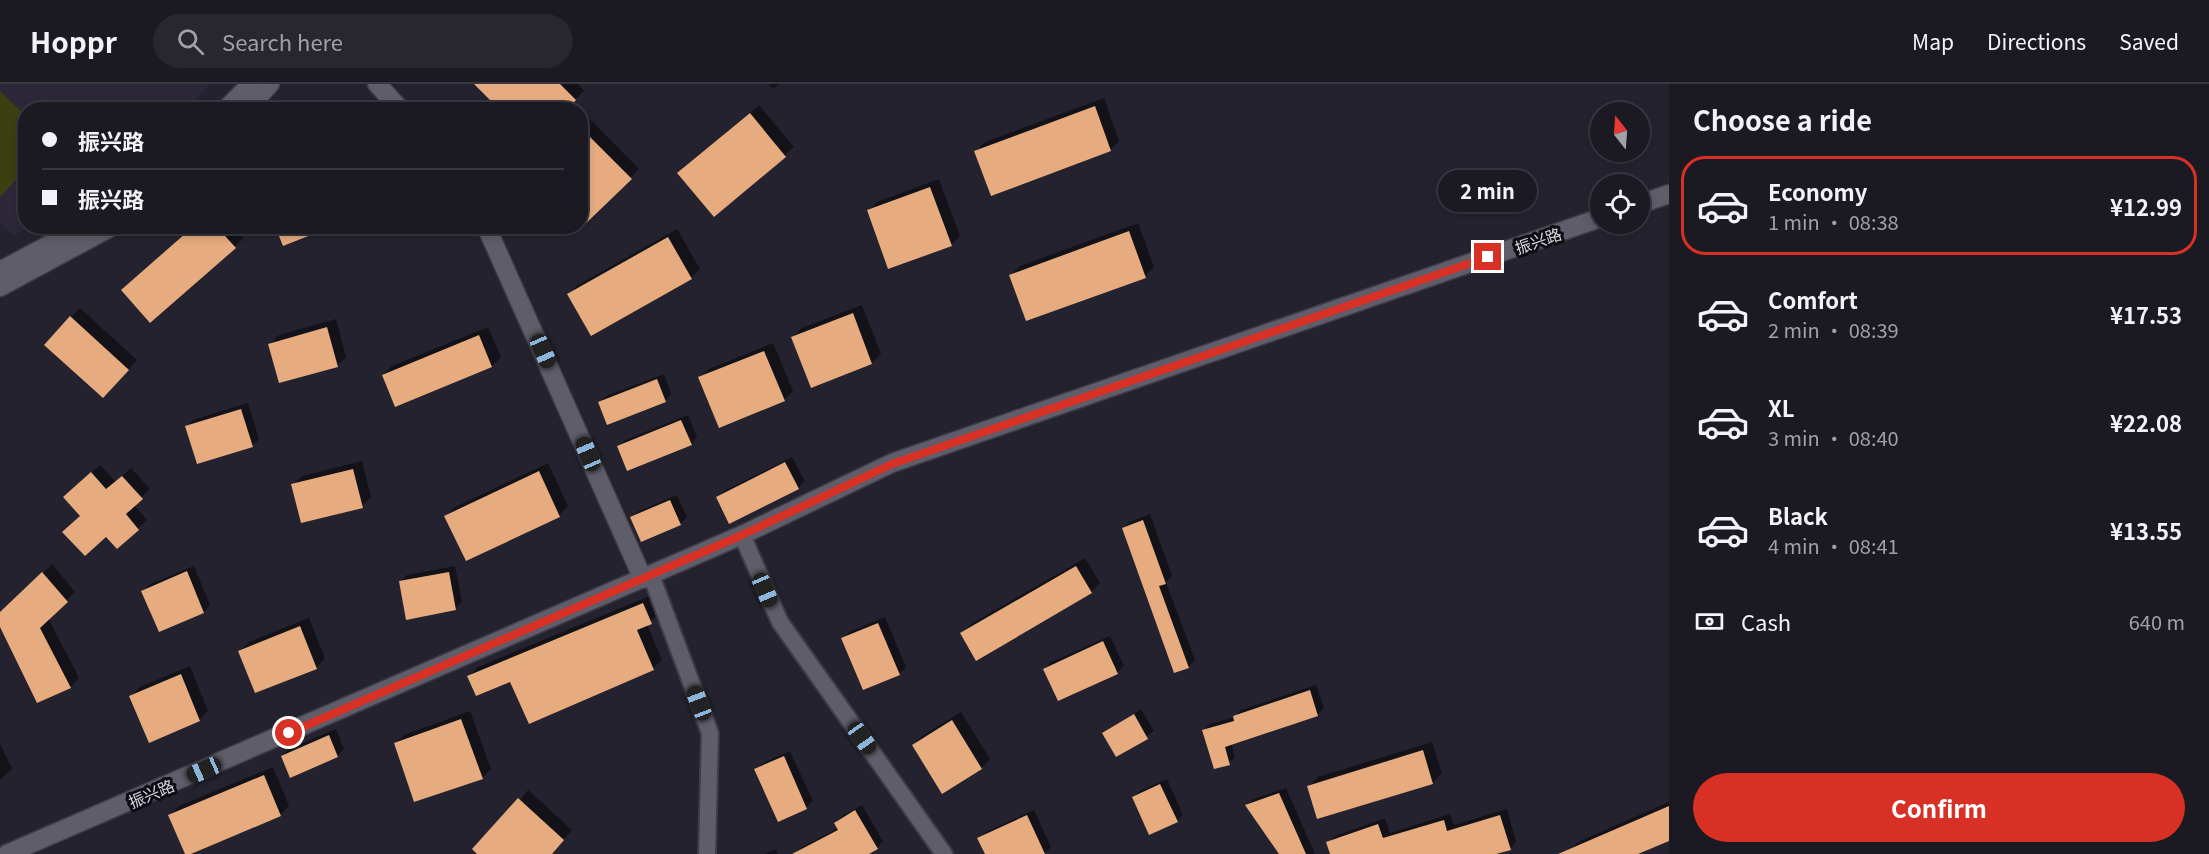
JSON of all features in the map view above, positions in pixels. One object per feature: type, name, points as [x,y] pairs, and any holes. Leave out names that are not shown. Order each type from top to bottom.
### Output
[{"type":"street","points":[[233,102],[250,84]]},
{"type":"street","points":[[253,102],[270,84]]},
{"type":"street","points":[[377,84],[394,102]]},
{"type":"street","points":[[1650,201],[1669,194]]},
{"type":"street","name":"振兴路","points":[[7,854],[647,577],[892,464],[1590,221]]},
{"type":"street","points":[[0,271],[69,234]]},
{"type":"street","points":[[0,287],[98,234]]},
{"type":"street","points":[[490,234],[647,577],[710,733],[707,854]]},
{"type":"street","points":[[742,535],[780,622],[944,854]]},
{"type":"shaded area","points":[[0,84],[210,84],[193,102],[18,102],[18,233],[14,235],[0,223]]},
{"type":"green space","points":[[0,91],[18,108],[18,178],[0,197]]},
{"type":"building","points":[[474,84],[560,84],[576,100],[574,102],[492,102]]},
{"type":"building","points":[[1095,106],[1111,151],[991,196],[974,151]]},
{"type":"building","points":[[750,113],[786,157],[714,217],[677,173]]},
{"type":"building","points":[[588,135],[632,179],[588,221]]},
{"type":"building","points":[[930,187],[952,246],[888,269],[867,210]]},
{"type":"building","points":[[1129,231],[1146,278],[1026,321],[1009,275]]},
{"type":"building","points":[[185,234],[223,234],[236,248],[150,323],[121,290]]},
{"type":"building","points":[[278,234],[313,234],[283,246]]},
{"type":"building","points":[[668,237],[692,279],[591,336],[567,294]]},
{"type":"building","points":[[853,313],[872,364],[811,388],[791,337]]},
{"type":"building","points":[[70,316],[129,370],[103,398],[44,345]]},
{"type":"building","points":[[327,327],[338,367],[279,383],[268,344]]},
{"type":"building","points":[[479,335],[492,367],[395,407],[382,375]]},
{"type":"building","points":[[764,351],[785,401],[719,428],[698,377]]},
{"type":"building","points":[[657,379],[666,402],[607,425],[598,402]]},
{"type":"building","points":[[241,409],[253,447],[197,464],[185,426]]},
{"type":"building","points":[[681,420],[692,445],[627,471],[617,446]]},
{"type":"building","points":[[785,462],[799,489],[729,524],[716,497]]},
{"type":"building","points":[[353,469],[363,508],[301,523],[291,484]]},
{"type":"building","points":[[539,471],[560,517],[466,561],[444,516]]},
{"type":"building","points":[[91,472],[106,489],[122,476],[143,499],[126,514],[139,530],[117,549],[106,537],[85,556],[62,532],[80,516],[63,497]]},
{"type":"building","points":[[670,500],[681,525],[641,542],[630,517]]},
{"type":"building","points":[[1143,520],[1166,584],[1159,586],[1189,668],[1174,673],[1122,528]]},
{"type":"building","points":[[1076,566],[1092,593],[976,661],[960,633]]},
{"type":"building","points":[[187,571],[204,613],[159,632],[141,591]]},
{"type":"building","points":[[42,572],[68,602],[40,628],[71,688],[37,703],[0,627],[0,612]]},
{"type":"building","points":[[449,572],[456,610],[406,620],[399,581]]},
{"type":"building","points":[[643,603],[652,624],[637,630],[654,670],[529,724],[510,682],[476,696],[467,676]]},
{"type":"building","points":[[878,623],[900,675],[863,690],[841,638]]},
{"type":"building","points":[[300,626],[317,669],[255,693],[238,651]]},
{"type":"building","points":[[1103,641],[1118,674],[1058,701],[1043,669]]},
{"type":"building","points":[[181,674],[200,721],[149,743],[129,696]]},
{"type":"building","points":[[1310,690],[1318,716],[1225,747],[1230,765],[1214,769],[1202,730],[1234,721],[1233,716]]},
{"type":"building","points":[[1134,714],[1148,739],[1116,757],[1102,733]]},
{"type":"building","points":[[461,719],[483,779],[414,802],[394,743]]},
{"type":"building","points":[[952,720],[982,769],[942,794],[912,745]]},
{"type":"building","points":[[329,735],[338,757],[290,778],[281,756]]},
{"type":"building","points":[[1423,750],[1433,784],[1317,819],[1307,786]]},
{"type":"building","points":[[784,756],[807,809],[778,822],[754,769]]},
{"type":"building","points":[[264,775],[281,816],[191,854],[185,854],[168,815]]},
{"type":"building","points":[[1160,784],[1178,822],[1149,835],[1132,797]]},
{"type":"building","points":[[1279,793],[1306,854],[1279,854],[1245,805]]},
{"type":"building","points":[[518,798],[564,840],[552,854],[477,854],[472,849]]},
{"type":"building","points":[[1669,806],[1669,841],[1638,854],[1558,854]]},
{"type":"building","points":[[855,810],[878,849],[869,854],[792,854],[838,830],[834,823]]},
{"type":"building","points":[[1027,815],[1045,854],[985,854],[977,838]]},
{"type":"building","points":[[1500,815],[1511,850],[1496,854],[1330,854],[1326,842],[1378,824],[1383,838],[1444,820],[1447,831]]},
{"type":"route","points":[[289,733],[742,535],[892,464],[1488,257]]}]
